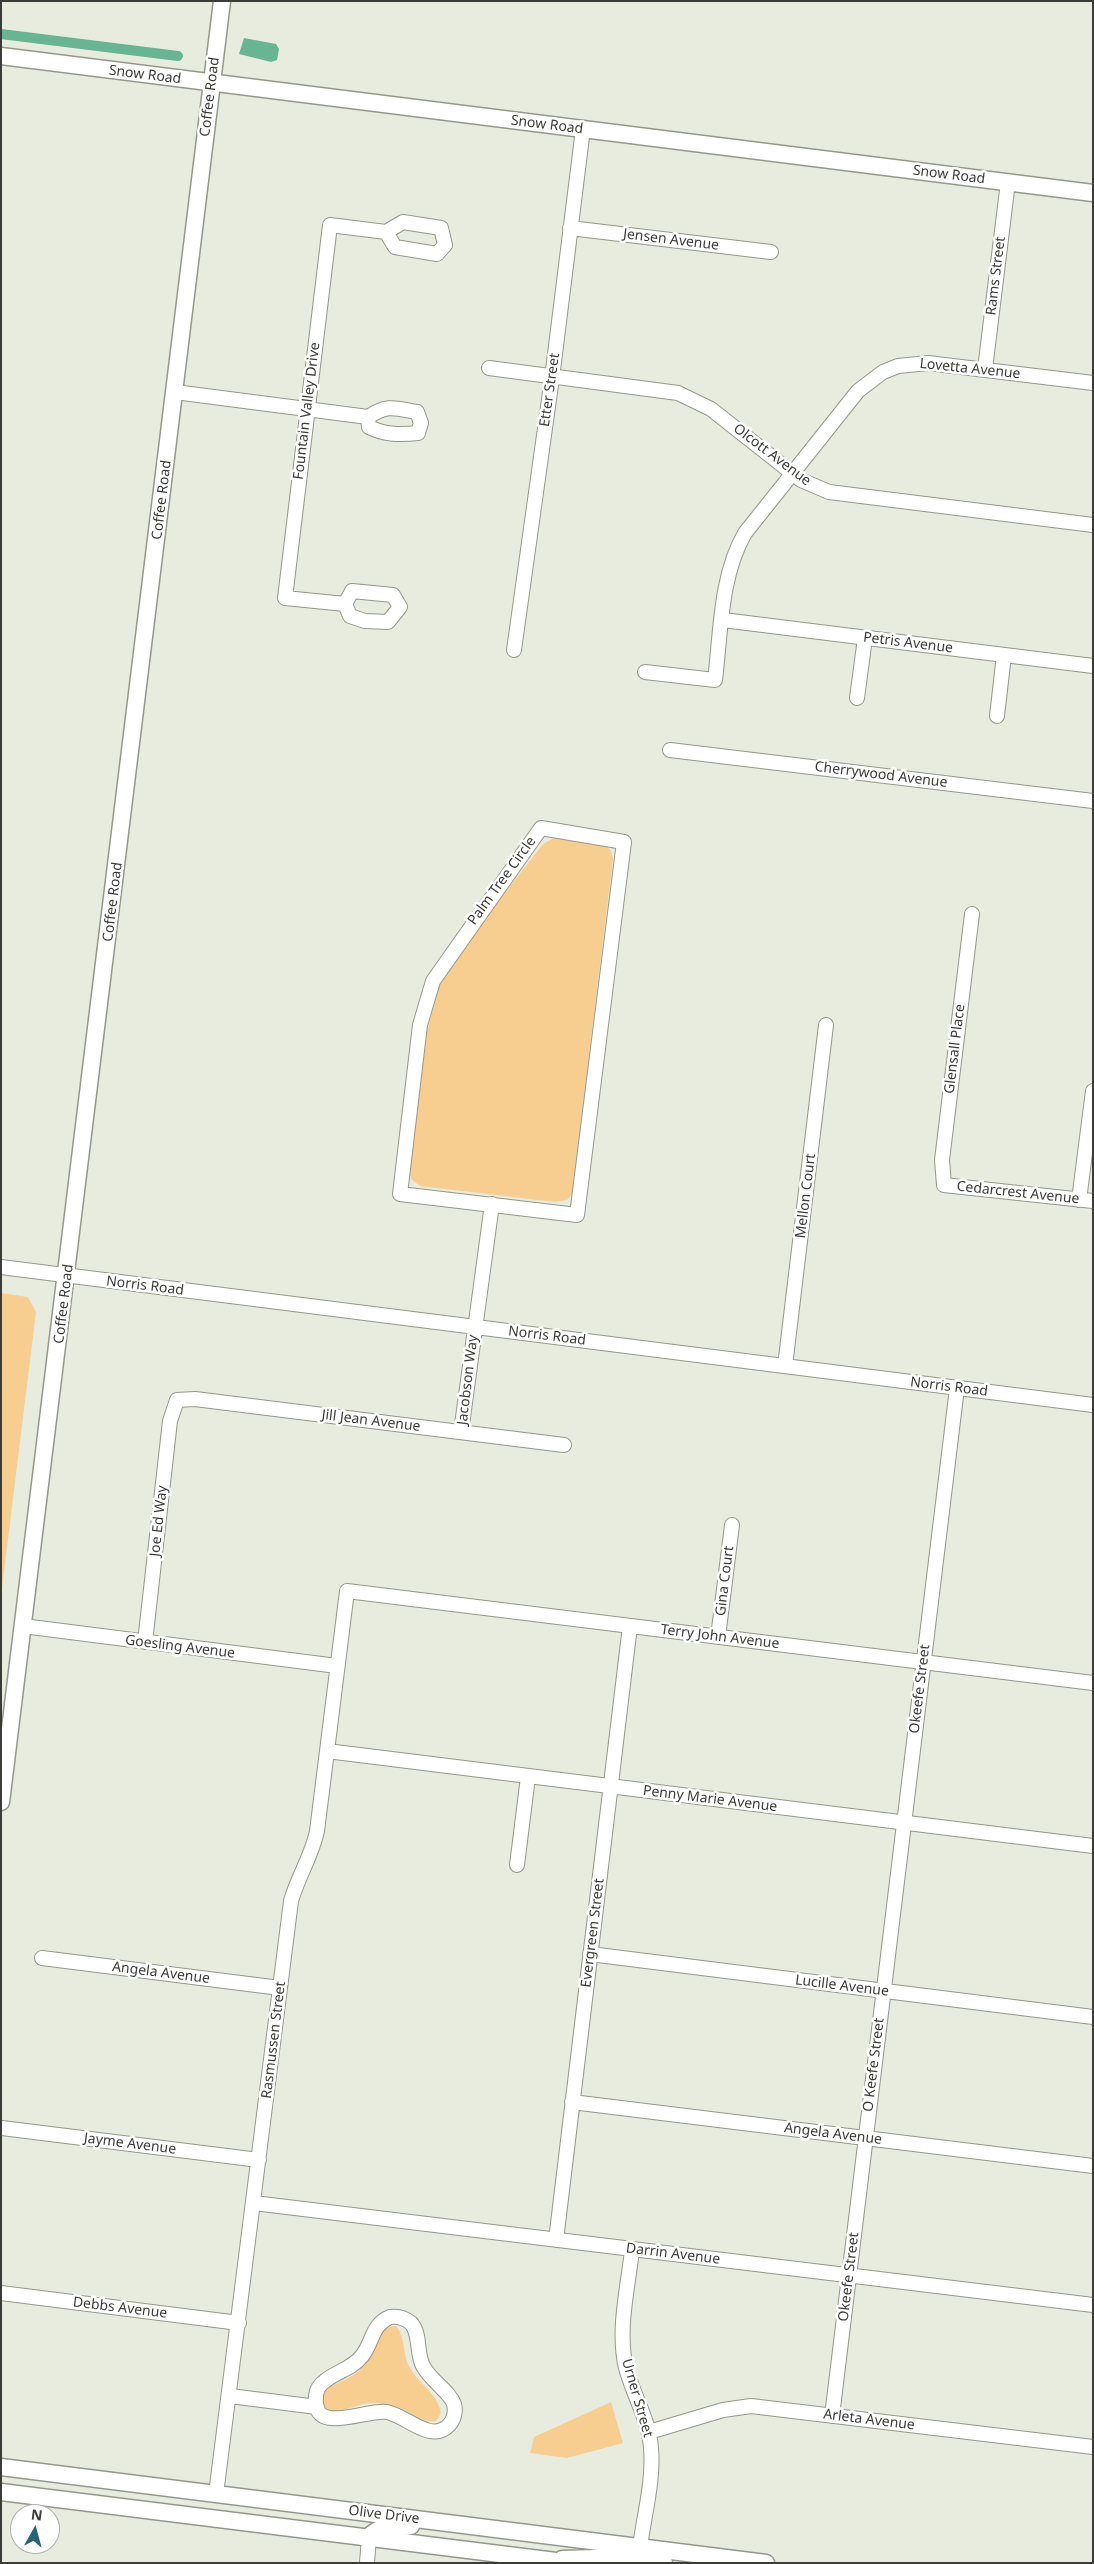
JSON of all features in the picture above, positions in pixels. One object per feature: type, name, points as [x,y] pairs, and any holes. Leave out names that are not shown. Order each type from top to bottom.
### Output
[{"type":"main road","name":"Coffee Road","points":[[1,1802],[222,1]]},
{"type":"main road","name":"Snow Road","points":[[1,56],[1093,193]]},
{"type":"main road","name":"Olive Drive","points":[[1,2467],[460,2524],[641,2555],[766,2563]]},
{"type":"main road","name":"Olive Drive","points":[[1,2492],[572,2563]]},
{"type":"main road","points":[[134,2508],[206,2503],[216,2494]]},
{"type":"main road","points":[[369,2537],[376,2529],[381,2527],[460,2524]]},
{"type":"main road","points":[[550,2560],[641,2555],[664,2563]]},
{"type":"street","name":"Etter Street","points":[[514,650],[552,378],[583,130]]},
{"type":"street","name":"Rams Street","points":[[985,369],[1008,182]]},
{"type":"street","name":"Fountain Valley Drive","points":[[345,604],[285,598],[330,225],[386,232]]},
{"type":"street","name":"Jensen Avenue","points":[[570,228],[771,252]]},
{"type":"street","name":"Lovetta Avenue","points":[[645,672],[715,680],[728,579],[738,546],[745,533],[858,391],[883,372],[898,366],[928,363],[1093,383]]},
{"type":"street","name":"Olcott Avenue","points":[[489,368],[552,378],[663,390],[694,400],[711,409],[792,474],[815,487],[829,492],[1093,524]]},
{"type":"street","points":[[175,392],[368,418]]},
{"type":"street","name":"Petris Avenue","points":[[722,620],[1093,666]]},
{"type":"street","points":[[857,698],[864,638]]},
{"type":"street","points":[[997,716],[1004,655]]},
{"type":"street","name":"Cherrywood Avenue","points":[[670,750],[1093,801]]},
{"type":"street","name":"Palm Tree Circle","points":[[541,828],[624,842],[577,1215],[492,1204],[400,1194],[420,1025],[433,980],[541,828]]},
{"type":"street","name":"Glensall Place","points":[[944,1185],[942,1160],[972,914]]},
{"type":"street","name":"Mellon Court","points":[[785,1366],[826,1025]]},
{"type":"street","points":[[1086,1200],[1093,1091]]},
{"type":"street","name":"Cedarcrest Avenue","points":[[944,1185],[1086,1200]]},
{"type":"street","points":[[474,1327],[492,1204]]},
{"type":"street","name":"Norris Road","points":[[1,1267],[1093,1405]]},
{"type":"street","name":"Jacobson Way","points":[[461,1432],[474,1327]]},
{"type":"street","name":"Okeefe Street","points":[[883,1991],[957,1388]]},
{"type":"street","name":"Jill Jean Avenue","points":[[177,1400],[194,1399],[564,1445]]},
{"type":"street","name":"Joe Ed Way","points":[[145,1642],[170,1421],[177,1400]]},
{"type":"street","name":"Gina Court","points":[[718,1637],[732,1524]]},
{"type":"street","name":"Terry John Avenue","points":[[347,1591],[1093,1683]]},
{"type":"street","name":"Rasmussen Street","points":[[216,2494],[230,2396],[291,1900],[295,1887],[314,1847],[347,1591]]},
{"type":"street","name":"Goesling Avenue","points":[[23,1626],[337,1666]]},
{"type":"street","name":"Evergreen Street","points":[[556,2240],[630,1626]]},
{"type":"street","name":"Penny Marie Avenue","points":[[326,1751],[1093,1846]]},
{"type":"street","points":[[517,1865],[528,1777]]},
{"type":"street","name":"Lucille Avenue","points":[[590,1954],[1093,2017]]},
{"type":"street","name":"Angela Avenue","points":[[42,1958],[280,1988]]},
{"type":"street","name":"O Keefe Street","points":[[865,2138],[883,1991]]},
{"type":"street","name":"Angela Avenue","points":[[572,2102],[1093,2166]]},
{"type":"street","name":"Jayme Avenue","points":[[2,2128],[259,2160]]},
{"type":"street","name":"Okeefe Street","points":[[832,2416],[865,2138]]},
{"type":"street","name":"Darrin Avenue","points":[[254,2203],[1093,2306]]},
{"type":"street","name":"Urner Street","points":[[632,2250],[623,2329],[623,2348],[631,2382],[649,2432],[652,2466],[641,2555]]},
{"type":"street","name":"Debbs Avenue","points":[[1,2293],[239,2323]]},
{"type":"street","points":[[393,2317],[406,2319],[416,2331],[422,2364],[435,2384],[452,2399],[455,2413],[448,2426],[435,2432],[422,2430],[408,2420],[385,2412],[370,2412],[336,2420],[323,2415],[318,2407],[316,2398],[321,2384],[354,2364],[369,2344],[377,2325],[393,2317]]},
{"type":"street","points":[[230,2396],[318,2407]]},
{"type":"street","name":"Arleta Avenue","points":[[649,2432],[735,2407],[751,2406],[1093,2447]]},
{"type":"street","points":[[367,2563],[369,2537]]},
{"type":"shaded area","points":[[244,38],[276,44],[279,49],[277,60],[271,62],[239,54]]},
{"type":"shaded area","points":[[554,838],[606,845],[611,851],[613,859],[572,1194],[567,1200],[555,1202],[420,1186],[411,1179],[410,1172],[426,1036],[440,983],[456,955],[543,844]]},
{"type":"shaded area","points":[[1,1293],[28,1297],[36,1312],[1,1596]]},
{"type":"shaded area","points":[[396,2326],[403,2340],[405,2356],[409,2366],[432,2394],[439,2406],[441,2413],[436,2421],[423,2420],[398,2407],[377,2403],[328,2412],[322,2403],[323,2391],[359,2371],[367,2361],[386,2327]]},
{"type":"shaded area","points":[[611,2402],[623,2443],[567,2458],[530,2453],[534,2437]]},
{"type":"waterway","points":[[1,34],[178,56]]}]
